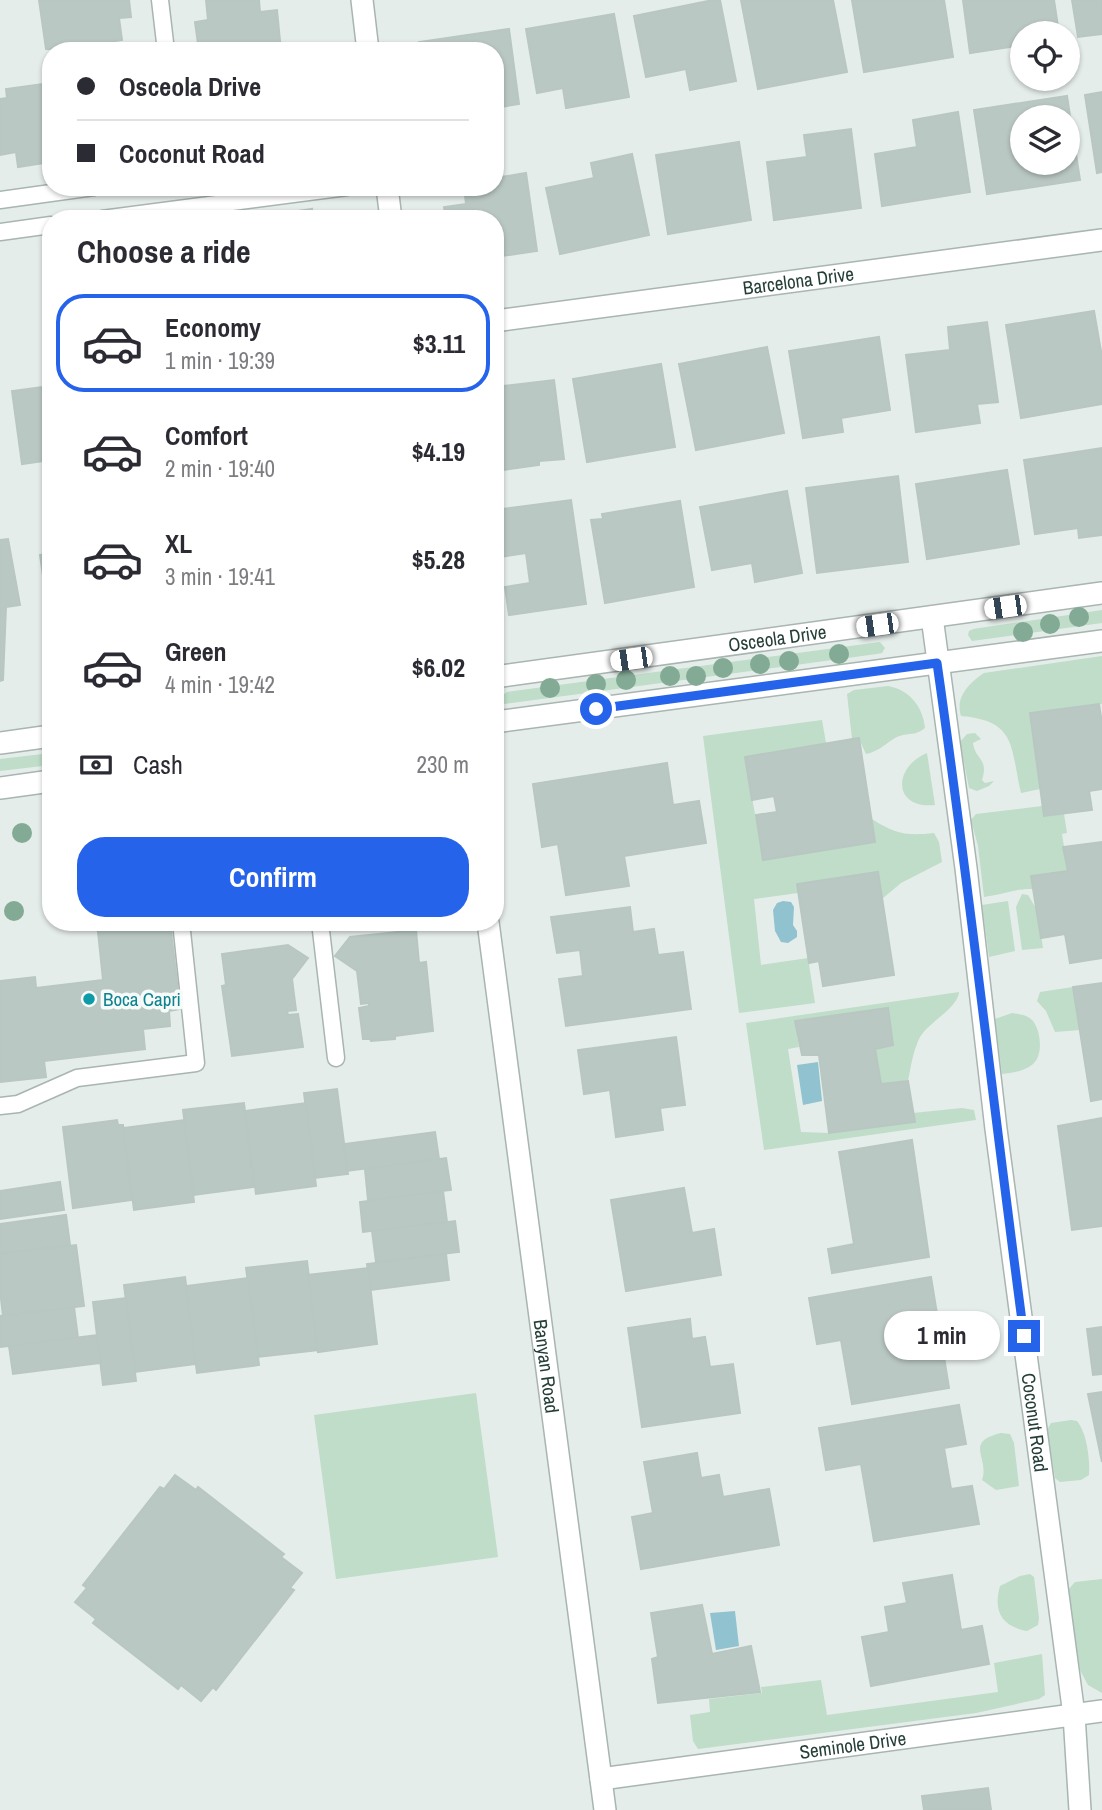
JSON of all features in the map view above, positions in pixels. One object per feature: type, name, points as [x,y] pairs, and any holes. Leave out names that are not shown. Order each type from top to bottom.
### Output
[{"type":"street","points":[[362,0],[367,42]]},
{"type":"street","name":"Barcelona Drive","points":[[504,320],[1102,240]]},
{"type":"street","name":"Osceola Drive","points":[[504,676],[1102,593]]},
{"type":"street","name":"Coconut Road","points":[[932,617],[966,868],[996,1129],[1074,1715],[1080,1810]]},
{"type":"street","points":[[504,721],[1102,641]]},
{"type":"street","points":[[0,743],[42,737]]},
{"type":"street","points":[[0,788],[42,782]]},
{"type":"street","name":"Banyan Road","points":[[489,931],[605,1810]]},
{"type":"street","name":"Seminole Drive","points":[[601,1779],[1102,1711]]},
{"type":"lane","points":[[160,0],[165,42]]},
{"type":"lane","points":[[0,200],[42,194]]},
{"type":"lane","points":[[171,210],[278,196]]},
{"type":"lane","points":[[0,232],[42,226]]},
{"type":"lane","points":[[0,1106],[18,1104],[77,1078],[196,1063],[182,931]]},
{"type":"lane","points":[[321,931],[336,1058]]},
{"type":"green space","points":[[1102,610],[1102,623],[972,641],[968,635],[973,629]]},
{"type":"green space","points":[[880,642],[885,648],[882,653],[877,654],[505,704],[504,694]]},
{"type":"green space","points":[[1102,656],[1102,704],[1030,713],[1040,789],[1021,793],[1012,749],[1002,730],[979,719],[961,716],[960,703],[965,691],[984,673]]},
{"type":"green space","points":[[888,686],[903,691],[914,701],[925,728],[917,733],[898,737],[866,754],[859,739],[852,739],[847,694],[854,690]]},
{"type":"green space","points":[[822,720],[826,743],[745,757],[763,860],[875,842],[872,819],[901,833],[934,833],[939,842],[942,862],[901,883],[882,899],[878,872],[797,884],[798,893],[754,899],[761,965],[808,958],[815,1003],[739,1013],[703,736]]},
{"type":"green space","points":[[975,733],[981,739],[973,743],[984,767],[982,780],[985,783],[994,781],[977,791],[969,788],[960,742],[967,734]]},
{"type":"green space","points":[[927,753],[935,805],[911,801],[902,786],[908,768],[916,759]]},
{"type":"green space","points":[[42,754],[42,766],[0,771],[0,759]]},
{"type":"green space","points":[[1042,806],[1044,816],[1064,814],[1067,833],[1062,834],[1068,871],[1032,876],[1033,889],[984,897],[978,846],[971,820],[976,814]]},
{"type":"green space","points":[[1022,894],[1028,895],[1037,910],[1043,948],[1022,950],[1016,907]]},
{"type":"green space","points":[[1008,901],[1015,951],[989,957],[982,905]]},
{"type":"green space","points":[[1073,987],[1080,1030],[1055,1032],[1046,1011],[1037,1001],[1040,992]]},
{"type":"green space","points":[[959,992],[954,1004],[920,1037],[908,1081],[881,1084],[875,1049],[893,1045],[887,1008],[795,1021],[799,1047],[788,1049],[801,1132],[829,1133],[914,1122],[913,1113],[962,1108],[974,1110],[976,1120],[764,1150],[746,1023]]},
{"type":"green space","points":[[1012,1013],[1026,1016],[1033,1021],[1038,1031],[1040,1048],[1037,1059],[1031,1066],[1002,1074],[995,1019]]},
{"type":"green space","points":[[476,1393],[498,1557],[336,1579],[314,1415]]},
{"type":"green space","points":[[1077,1421],[1083,1432],[1089,1475],[1081,1480],[1060,1482],[1055,1478],[1047,1430],[1051,1423]]},
{"type":"green space","points":[[1001,1433],[1010,1434],[1014,1443],[1019,1486],[996,1490],[982,1480],[984,1472],[980,1446],[983,1441]]},
{"type":"green space","points":[[1030,1574],[1034,1577],[1039,1618],[1038,1625],[1027,1631],[1005,1621],[999,1610],[998,1595],[1000,1586]]},
{"type":"green space","points":[[1102,1579],[1102,1693],[1088,1685],[1080,1670],[1068,1590],[1075,1582]]},
{"type":"green space","points":[[1042,1654],[1045,1695],[1039,1699],[976,1713],[698,1749],[693,1741],[690,1715],[710,1712],[709,1699],[762,1693],[761,1687],[821,1680],[827,1715],[998,1692],[994,1663]]},
{"type":"water","points":[[791,902],[794,907],[793,925],[797,931],[797,937],[788,943],[781,942],[775,931],[773,910],[777,903]]},
{"type":"water","points":[[818,1062],[822,1101],[803,1105],[797,1065]]},
{"type":"water","points":[[735,1611],[739,1646],[716,1650],[710,1613]]},
{"type":"building","points":[[39,0],[129,0],[131,17],[119,18],[122,40],[45,42]]},
{"type":"building","points":[[206,0],[259,0],[260,12],[277,10],[280,42],[198,42],[195,22],[208,20]]},
{"type":"building","points":[[720,0],[736,81],[690,90],[686,69],[646,77],[634,16]]},
{"type":"building","points":[[741,0],[833,0],[847,72],[758,89]]},
{"type":"building","points":[[852,0],[944,0],[953,57],[864,72]]},
{"type":"building","points":[[963,0],[1054,0],[1057,21],[1010,21],[1010,47],[970,53]]},
{"type":"building","points":[[1072,0],[1102,0],[1102,34],[1080,37],[1080,21],[1075,21]]},
{"type":"building","points":[[614,14],[629,97],[566,108],[563,88],[537,93],[526,29]]},
{"type":"building","points":[[509,29],[519,104],[504,106],[504,42],[419,42]]},
{"type":"building","points":[[42,84],[42,163],[18,167],[16,152],[0,155],[0,99],[7,98],[6,89]]},
{"type":"building","points":[[1102,92],[1102,172],[1097,173],[1085,95]]},
{"type":"building","points":[[1067,96],[1068,105],[1010,105],[1010,175],[1079,175],[1080,180],[987,194],[974,110]]},
{"type":"building","points":[[958,112],[970,192],[882,206],[875,154],[917,147],[913,120]]},
{"type":"building","points":[[851,129],[861,208],[774,220],[767,162],[807,157],[804,135]]},
{"type":"building","points":[[739,142],[751,220],[668,234],[656,155]]},
{"type":"building","points":[[632,154],[649,235],[560,254],[546,188],[594,178],[591,163]]},
{"type":"building","points":[[526,173],[537,251],[504,256],[504,210],[444,210],[444,207],[466,204],[465,196],[504,196],[504,177]]},
{"type":"building","points":[[1094,311],[1102,357],[1102,404],[1021,418],[1006,325]]},
{"type":"building","points":[[987,322],[998,402],[977,404],[980,423],[916,432],[906,355],[950,350],[948,327]]},
{"type":"building","points":[[879,337],[890,410],[841,418],[843,432],[803,438],[789,351]]},
{"type":"building","points":[[767,347],[784,433],[696,450],[679,364]]},
{"type":"building","points":[[661,364],[675,447],[587,462],[573,379]]},
{"type":"building","points":[[554,380],[564,459],[539,461],[539,465],[504,470],[504,386]]},
{"type":"building","points":[[42,387],[42,461],[22,464],[12,391]]},
{"type":"building","points":[[1102,448],[1102,535],[1079,538],[1078,528],[1035,534],[1024,460]]},
{"type":"building","points":[[1007,470],[1019,544],[927,559],[916,484]]},
{"type":"building","points":[[898,476],[908,562],[817,573],[806,488]]},
{"type":"building","points":[[787,491],[802,573],[755,582],[752,563],[712,570],[700,507]]},
{"type":"building","points":[[571,500],[586,604],[509,615],[505,587],[530,583],[526,553],[504,556],[504,509]]},
{"type":"building","points":[[680,501],[694,587],[605,603],[591,520],[603,519],[602,514]]},
{"type":"building","points":[[8,539],[20,605],[6,607],[3,680],[0,681],[0,540]]},
{"type":"building","points":[[1099,704],[1102,723],[1102,789],[1089,791],[1092,810],[1044,816],[1030,713]]},
{"type":"building","points":[[859,738],[875,842],[763,860],[756,815],[777,812],[774,796],[752,800],[745,757]]},
{"type":"building","points":[[667,763],[673,805],[699,801],[706,843],[624,856],[629,886],[566,895],[558,844],[542,847],[533,784]]},
{"type":"building","points":[[1102,842],[1102,958],[1070,963],[1065,934],[1041,938],[1031,876],[1068,871],[1063,847]]},
{"type":"building","points":[[878,872],[894,975],[823,986],[819,961],[809,963],[797,884]]},
{"type":"building","points":[[630,907],[633,932],[654,929],[658,955],[683,952],[691,1009],[566,1026],[559,979],[583,976],[580,950],[557,953],[551,917]]},
{"type":"building","name":"Boca Capri","points":[[98,931],[171,931],[180,1009],[169,1011],[170,1026],[143,1029],[145,1049],[44,1061],[46,1077],[0,1082],[0,981],[35,977],[36,988],[103,980]]},
{"type":"building","points":[[416,931],[419,963],[426,962],[433,1031],[395,1036],[395,1039],[363,1039],[359,1008],[369,1006],[369,1003],[361,1004],[357,971],[335,956],[350,937]]},
{"type":"building","points":[[288,945],[308,958],[292,979],[296,1010],[287,1011],[288,1015],[298,1014],[303,1047],[232,1056],[222,986],[226,985],[222,954]]},
{"type":"building","points":[[1102,983],[1102,1099],[1091,1101],[1073,987]]},
{"type":"building","points":[[888,1008],[893,1045],[875,1049],[881,1084],[908,1081],[915,1122],[829,1133],[819,1055],[802,1055],[795,1021]]},
{"type":"building","points":[[676,1037],[685,1105],[660,1108],[663,1130],[616,1137],[610,1090],[584,1094],[578,1050]]},
{"type":"building","points":[[337,1089],[348,1174],[315,1178],[304,1093]]},
{"type":"building","points":[[244,1103],[254,1187],[194,1195],[183,1110]]},
{"type":"building","points":[[306,1103],[316,1186],[256,1194],[245,1111]]},
{"type":"building","points":[[1102,1118],[1102,1226],[1072,1230],[1058,1126]]},
{"type":"building","points":[[117,1120],[118,1125],[123,1125],[132,1200],[73,1208],[63,1127]]},
{"type":"building","points":[[184,1120],[194,1202],[134,1210],[123,1128]]},
{"type":"building","points":[[435,1132],[439,1159],[347,1171],[344,1144]]},
{"type":"building","points":[[912,1140],[929,1257],[832,1273],[828,1249],[854,1244],[839,1152]]},
{"type":"building","points":[[446,1158],[451,1190],[368,1200],[365,1169]]},
{"type":"building","points":[[60,1182],[64,1210],[0,1219],[0,1191]]},
{"type":"building","points":[[684,1188],[692,1233],[714,1229],[721,1275],[626,1291],[611,1200]]},
{"type":"building","points":[[443,1191],[447,1222],[363,1232],[360,1202]]},
{"type":"building","points":[[66,1215],[70,1245],[0,1254],[0,1224]]},
{"type":"building","points":[[455,1221],[459,1252],[376,1262],[372,1231]]},
{"type":"building","points":[[76,1245],[84,1306],[3,1316],[0,1254]]},
{"type":"building","points":[[446,1254],[449,1280],[371,1290],[367,1264]]},
{"type":"building","points":[[307,1261],[318,1350],[258,1357],[246,1268]]},
{"type":"building","points":[[368,1268],[377,1344],[318,1352],[308,1275]]},
{"type":"building","points":[[185,1277],[196,1364],[135,1372],[124,1285]]},
{"type":"building","points":[[931,1277],[949,1388],[852,1404],[841,1340],[817,1344],[809,1298]]},
{"type":"building","points":[[248,1278],[259,1365],[197,1373],[186,1286]]},
{"type":"building","points":[[126,1298],[136,1381],[103,1385],[93,1302]]},
{"type":"building","points":[[74,1307],[78,1338],[1,1347],[0,1316]]},
{"type":"building","points":[[690,1319],[692,1339],[705,1337],[710,1367],[733,1364],[740,1413],[642,1427],[628,1328]]},
{"type":"building","points":[[1102,1327],[1102,1374],[1093,1375],[1087,1329]]},
{"type":"building","points":[[97,1335],[101,1363],[13,1374],[9,1346]]},
{"type":"building","points":[[1102,1392],[1102,1462],[1088,1394]]},
{"type":"building","points":[[959,1405],[966,1444],[944,1448],[951,1489],[972,1486],[979,1524],[874,1541],[861,1464],[826,1470],[819,1428]]},
{"type":"building","points":[[697,1453],[701,1478],[719,1475],[723,1497],[769,1489],[779,1545],[641,1569],[632,1517],[653,1513],[644,1462]]},
{"type":"building","points":[[175,1475],[196,1490],[198,1487],[284,1554],[281,1557],[302,1573],[290,1588],[294,1590],[216,1690],[213,1687],[201,1701],[181,1685],[178,1689],[93,1623],[96,1619],[75,1602],[87,1588],[83,1585],[160,1487],[164,1489]]},
{"type":"building","points":[[952,1575],[961,1630],[982,1626],[989,1664],[871,1686],[862,1637],[889,1632],[885,1607],[907,1603],[903,1583]]},
{"type":"building","points":[[702,1605],[712,1654],[751,1646],[760,1692],[658,1703],[652,1659],[658,1657],[651,1613]]},
{"type":"building","points":[[988,1788],[991,1810],[924,1810],[922,1796]]},
{"type":"place","name":"Boca Capri","points":[[89,999]]},
{"type":"route","points":[[596,709],[937,663],[966,868],[996,1129],[1024,1336]]}]
